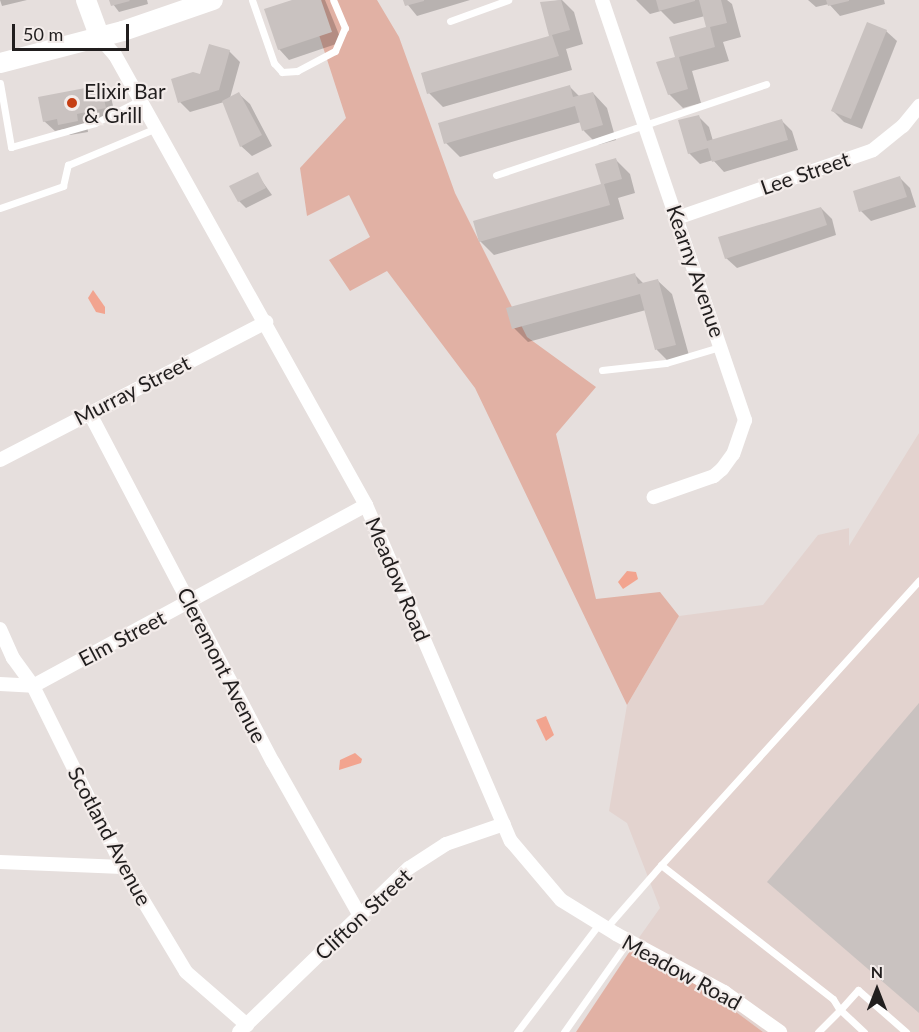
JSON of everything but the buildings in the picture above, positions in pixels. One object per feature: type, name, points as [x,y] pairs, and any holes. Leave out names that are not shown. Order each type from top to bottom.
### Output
[{"type":"main road","points":[[86,0],[99,38]]},
{"type":"main road","points":[[0,63],[99,38],[213,0]]},
{"type":"street","name":"Kearny Avenue","points":[[602,0],[741,399],[744,430],[733,454],[714,476],[654,497]]},
{"type":"street","name":"Meadow Road","points":[[99,38],[115,55],[266,322],[366,505],[512,841],[561,900],[603,926],[724,992],[780,1032]]},
{"type":"street","name":"Lee Street","points":[[677,218],[873,150],[903,126],[919,106]]},
{"type":"street","name":"Murray Street","points":[[0,460],[266,322]]},
{"type":"street","name":"Cleremont Avenue","points":[[89,412],[273,762],[360,916]]},
{"type":"street","name":"Elm Street","points":[[33,686],[366,505]]},
{"type":"street","name":"Scotland Avenue","points":[[0,629],[14,658],[33,686],[123,867],[186,972],[243,1028]]},
{"type":"street","points":[[0,684],[33,686]]},
{"type":"street","name":"Clifton Street","points":[[243,1028],[418,862],[446,844],[504,824]]},
{"type":"street","points":[[0,862],[123,867]]},
{"type":"lane","points":[[252,0],[279,70],[297,71],[331,57],[345,28],[333,0]]},
{"type":"lane","points":[[450,21],[508,0]]},
{"type":"lane","points":[[0,82],[11,147],[95,123],[140,100]]},
{"type":"lane","points":[[496,175],[644,123],[766,84]]},
{"type":"lane","points":[[0,208],[63,186],[68,165],[156,128]]},
{"type":"lane","points":[[602,370],[666,363],[723,346]]},
{"type":"lane","points":[[517,1032],[603,926],[919,580]]},
{"type":"lane","points":[[661,865],[833,999],[840,1010],[864,1032]]},
{"type":"lane","points":[[564,1032],[628,940]]},
{"type":"lane","points":[[818,1032],[858,990],[906,1032]]},
{"type":"shaded area","points":[[322,0],[377,0],[399,37],[455,193],[527,337],[596,387],[556,434],[596,599],[660,592],[679,616],[627,705],[475,388],[387,271],[350,291],[329,260],[370,237],[349,195],[307,216],[300,168],[346,118],[309,4]]},
{"type":"shaded area","points":[[93,290],[105,307],[105,314],[96,312],[88,298]]},
{"type":"shaded area","points":[[919,433],[919,1032],[763,1032],[638,939],[660,908],[627,823],[609,811],[627,705],[679,616],[763,605],[818,535],[849,528],[849,546]]},
{"type":"shaded area","points":[[627,571],[636,572],[638,579],[623,589],[618,582]]},
{"type":"shaded area","points":[[546,716],[554,735],[546,741],[536,720]]},
{"type":"shaded area","points":[[355,753],[362,759],[361,763],[339,770],[340,760]]},
{"type":"shaded area","points":[[638,939],[763,1032],[576,1032]]},
{"type":"place","name":"Elixir Bar & Grill","points":[[72,103]]}]
